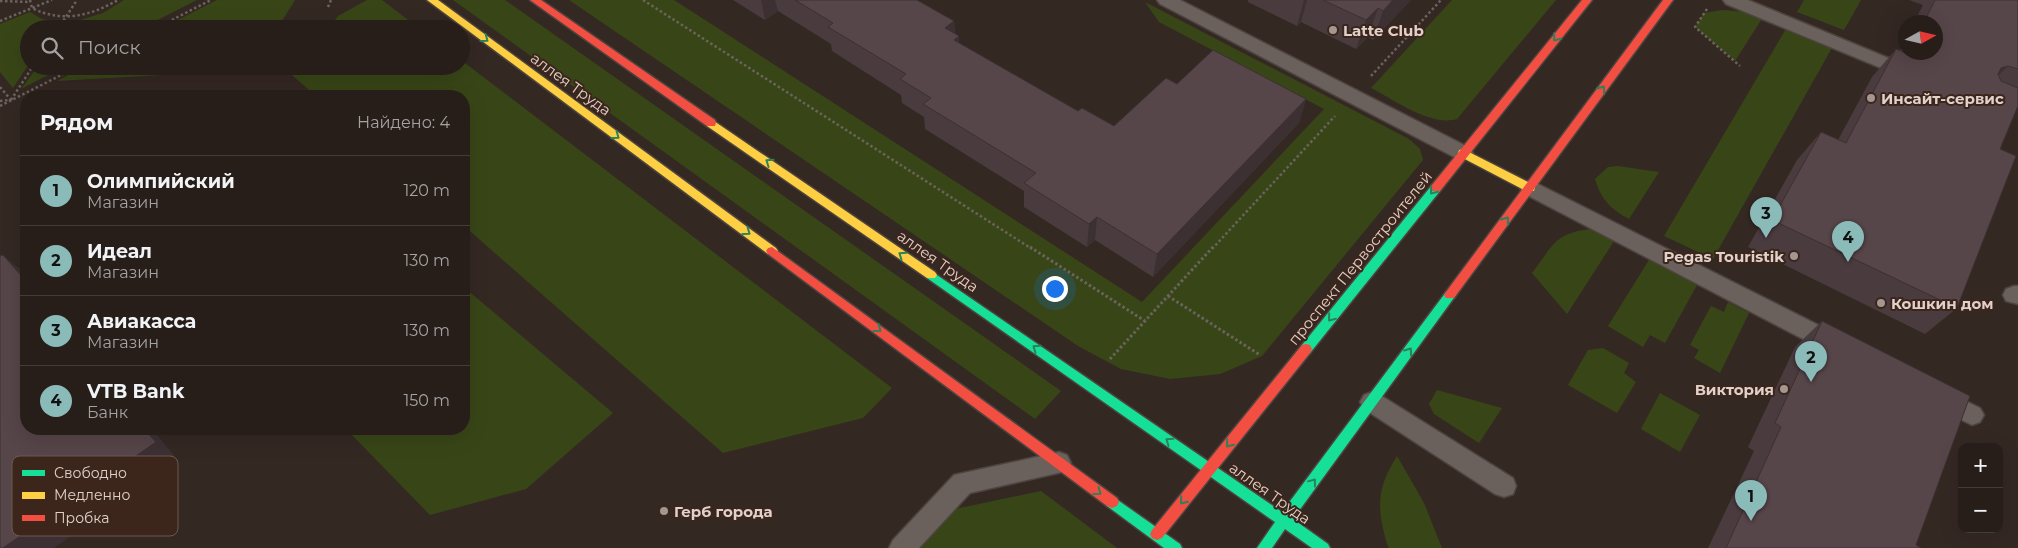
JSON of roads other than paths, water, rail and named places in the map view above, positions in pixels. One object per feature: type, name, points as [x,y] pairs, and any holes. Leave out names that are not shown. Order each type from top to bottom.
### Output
[{"type":"main road","name":"аллея Труда","points":[[432,0],[459,20]]},
{"type":"main road","name":"аллея Труда","points":[[535,0],[1323,548]]},
{"type":"main road","name":"проспект Первостроителей","points":[[1156,534],[1587,0]]},
{"type":"main road","points":[[1264,548],[1668,0]]},
{"type":"main road","name":"аллея Труда","points":[[470,28],[1175,548]]},
{"type":"main road","points":[[1463,153],[1530,188]]},
{"type":"lane","points":[[1167,0],[1463,153]]},
{"type":"lane","points":[[1732,0],[1892,66]]},
{"type":"lane","points":[[1530,188],[1850,352]]},
{"type":"lane","points":[[1920,388],[1972,414]]},
{"type":"lane","points":[[1372,402],[1504,486]]},
{"type":"lane","points":[[902,548],[964,483],[1059,463]]},
{"type":"place","name":"Latte Club","points":[[1333,30]]},
{"type":"place","name":"Инсайт-сервис","points":[[1871,98]]},
{"type":"place","name":"Авиакасса","points":[[1766,238]]},
{"type":"place","name":"Pegas Touristik","points":[[1794,256]]},
{"type":"place","name":"VTB Bank","points":[[1848,262]]},
{"type":"place","name":"Кошкин дом","points":[[1881,303]]},
{"type":"place","name":"Идеал","points":[[1811,382]]},
{"type":"place","name":"Виктория","points":[[1784,389]]},
{"type":"place","name":"Герб города","points":[[664,511]]},
{"type":"place","name":"Олимпийский","points":[[1751,521]]}]
